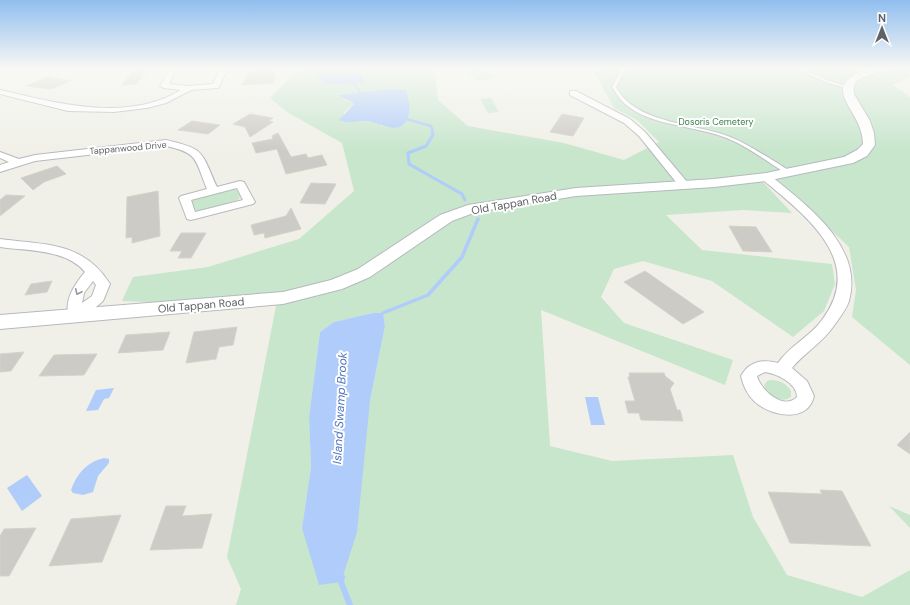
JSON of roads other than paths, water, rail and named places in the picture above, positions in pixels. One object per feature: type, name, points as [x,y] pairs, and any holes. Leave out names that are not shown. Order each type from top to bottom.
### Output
[{"type":"street","points":[[19,96],[66,107],[95,110],[153,104],[176,96]]},
{"type":"street","points":[[580,96],[627,121],[642,134],[684,185]]},
{"type":"street","name":"Old Tappan Road","points":[[0,322],[283,298],[336,285],[364,273],[446,218],[473,208],[576,192],[684,185],[766,177],[848,160],[862,153],[869,145],[868,133],[848,96]]},
{"type":"street","name":"Tappanwood Drive","points":[[0,169],[18,162],[52,156],[166,144],[190,149],[197,154],[213,191]]},
{"type":"street","points":[[0,155],[18,162]]},
{"type":"street","points":[[766,177],[821,227],[836,246],[843,262],[846,284],[839,307],[827,326],[794,353],[782,370]]},
{"type":"street","points":[[240,184],[249,202],[191,217],[185,198],[213,191],[240,184]]},
{"type":"street","points":[[0,243],[65,252],[83,261],[103,284],[98,298],[76,316]]},
{"type":"street","points":[[76,316],[74,301],[80,287],[92,273]]},
{"type":"lane","points":[[619,96],[627,105],[651,117],[723,136],[789,173]]},
{"type":"water","points":[[340,96],[407,96],[410,111],[402,126],[392,128],[366,121],[342,121],[339,120],[354,104]]},
{"type":"water","points":[[373,313],[383,313],[385,326],[370,401],[357,532],[341,582],[319,585],[302,528],[311,467],[309,417],[320,332],[334,322]]},
{"type":"water","points":[[114,388],[109,398],[104,399],[98,410],[86,411],[96,390]]},
{"type":"water","points":[[585,397],[598,397],[605,425],[591,425]]},
{"type":"water","points":[[104,458],[109,459],[109,463],[98,476],[93,492],[83,495],[73,493],[71,490],[73,484],[83,469],[93,462]]},
{"type":"water","points":[[27,475],[42,496],[22,511],[7,488]]},
{"type":"waterway","name":"Island Swamp Brook","points":[[403,118],[431,126],[433,133]]},
{"type":"waterway","name":"Island Swamp Brook","points":[[432,132],[433,135],[426,146],[408,153],[409,164],[462,194],[465,200]]},
{"type":"waterway","name":"Island Swamp Brook","points":[[380,316],[383,313],[428,295],[462,257],[478,219]]},
{"type":"waterway","name":"Island Swamp Brook","points":[[342,577],[341,582],[350,605]]},
{"type":"park label","name":"Dosoris Cemetery","points":[[716,122]]}]
